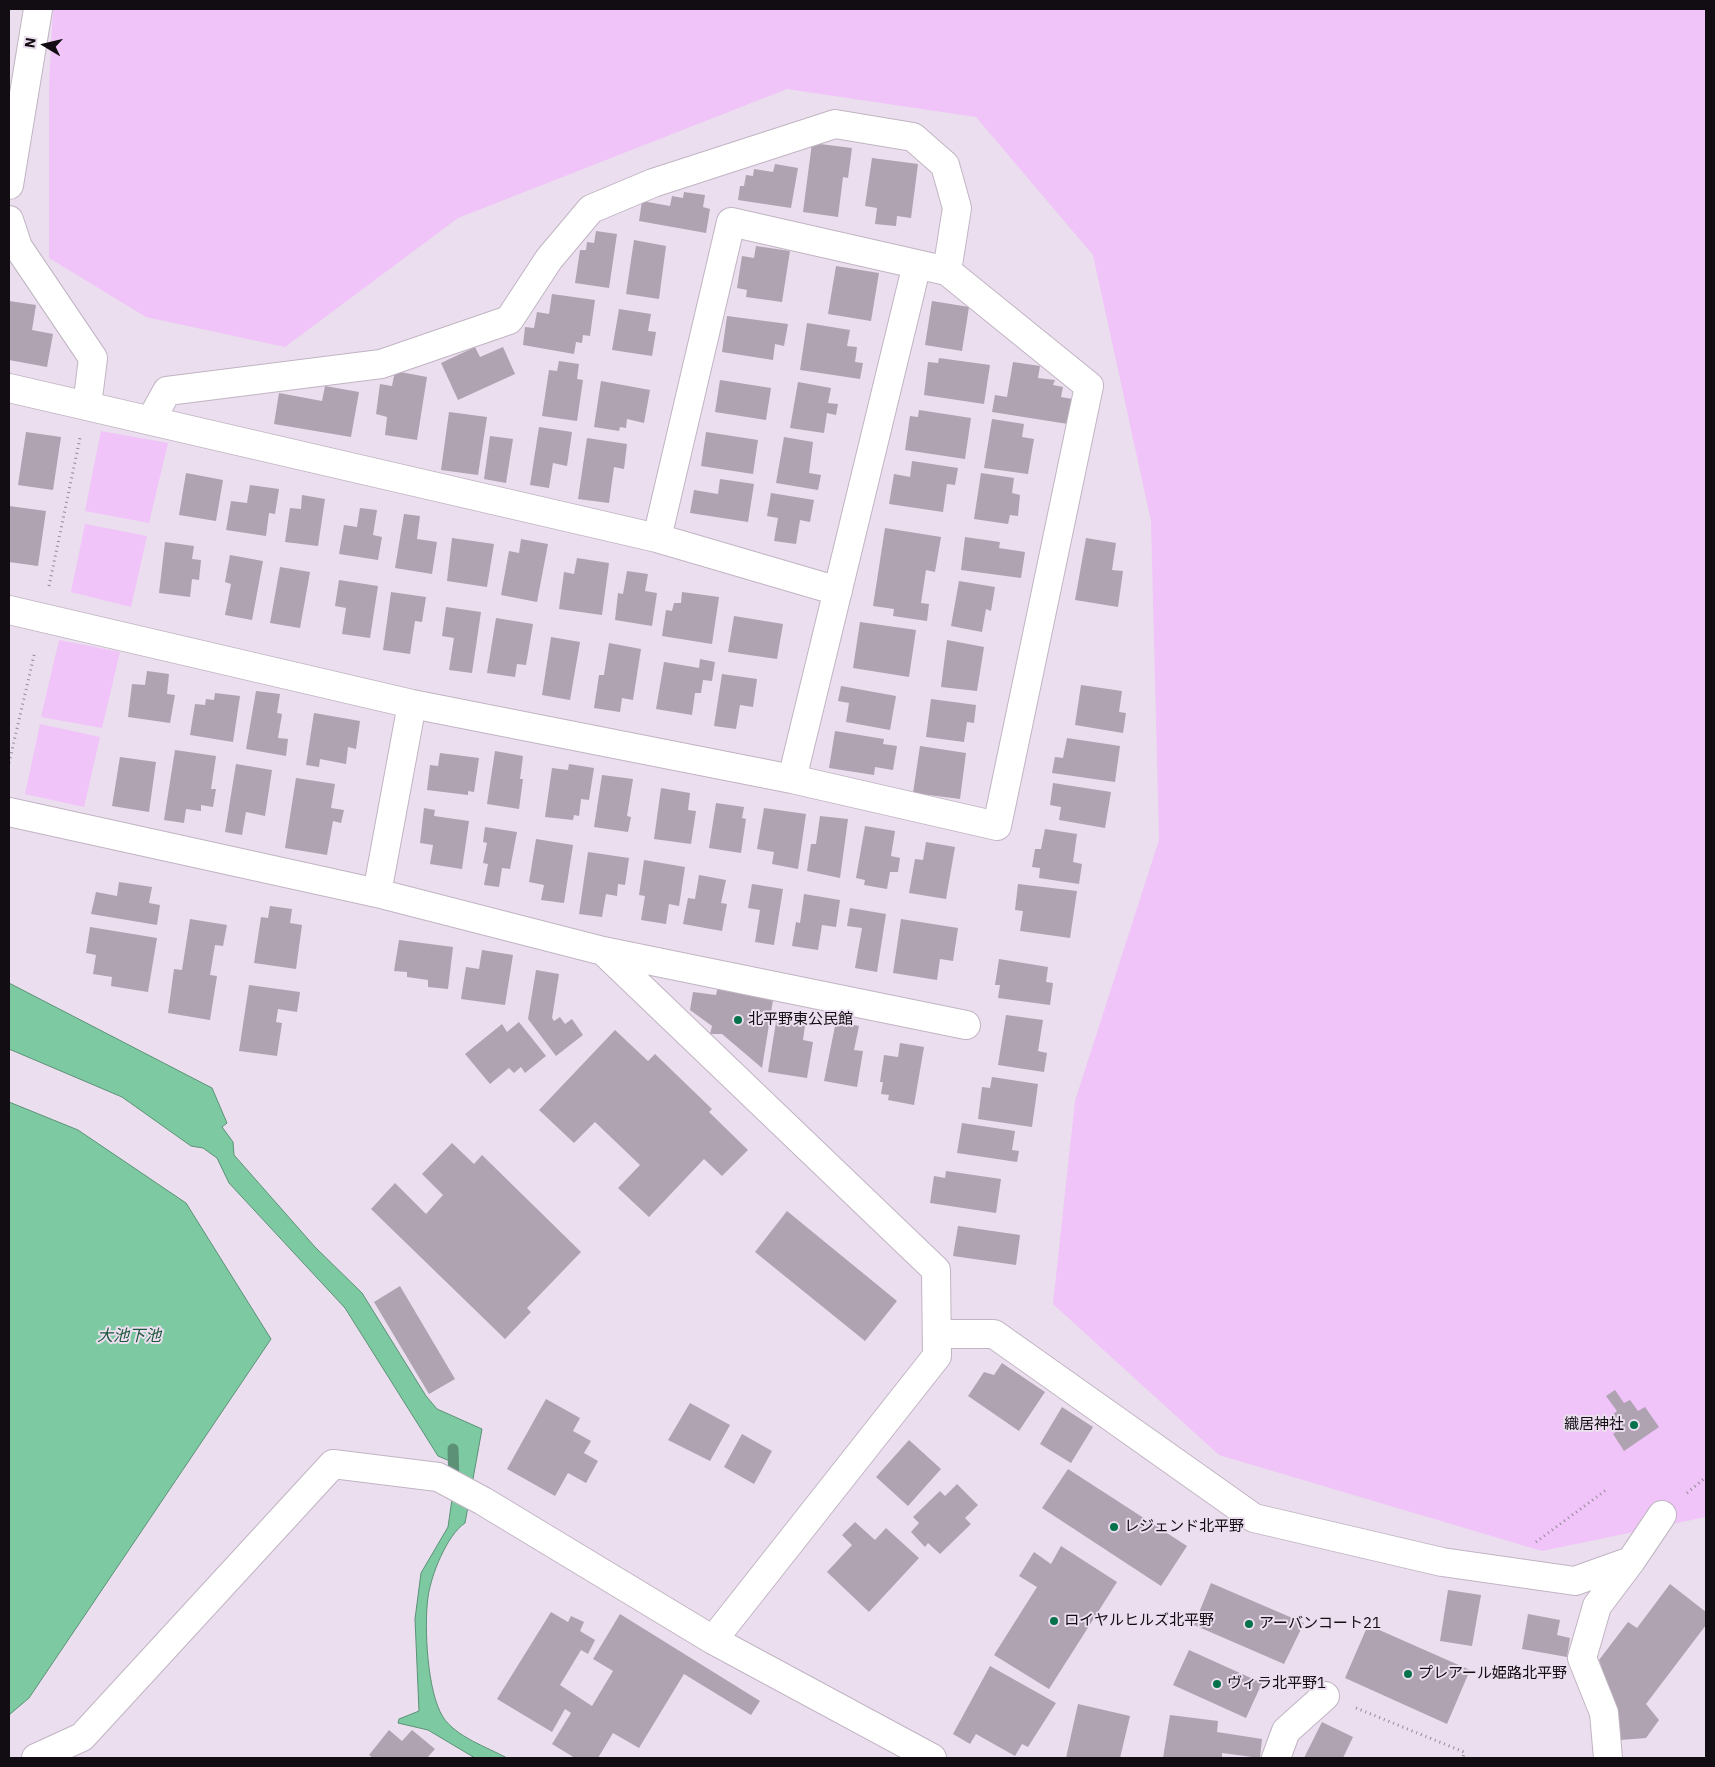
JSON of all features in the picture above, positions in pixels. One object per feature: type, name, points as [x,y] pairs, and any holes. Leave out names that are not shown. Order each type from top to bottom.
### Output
[{"type":"street","points":[[9,185],[38,9]]},
{"type":"street","points":[[151,420],[167,391],[381,364],[509,320],[550,259],[591,209],[653,183],[835,124],[913,137],[945,165],[957,208],[947,271]]},
{"type":"street","points":[[9,220],[18,247],[93,358],[87,406]]},
{"type":"street","points":[[9,610],[412,704],[792,779],[996,826],[1090,386],[947,271],[732,222],[657,538]]},
{"type":"street","points":[[792,779],[917,264]]},
{"type":"street","points":[[9,388],[657,538],[838,591]]},
{"type":"street","points":[[377,893],[412,704]]},
{"type":"street","points":[[9,812],[377,893],[603,951],[966,1025]]},
{"type":"street","points":[[603,951],[936,1270],[937,1356],[713,1640]]},
{"type":"street","points":[[937,1334],[994,1334],[1254,1518],[1442,1562],[1575,1582],[1631,1561]]},
{"type":"street","points":[[36,1758],[82,1737],[333,1464],[438,1477],[484,1501],[713,1640],[927,1757]]},
{"type":"street","points":[[1608,1758],[1604,1713],[1582,1658],[1597,1606],[1631,1561],[1662,1514]]},
{"type":"street","points":[[1276,1758],[1286,1731],[1325,1696]]},
{"type":"path","points":[[1497,1570],[1606,1490]]},
{"type":"path","points":[[1325,1696],[1464,1752],[1463,1758]]},
{"type":"shaded area","points":[[53,9],[1706,9],[1706,1517],[1542,1551],[1219,1455],[1053,1304],[1075,1101],[1159,840],[1151,521],[1093,255],[976,117],[787,89],[458,218],[285,347],[146,317],[49,258],[49,86]]},
{"type":"shaded area","points":[[101,431],[168,443],[149,523],[85,511]]},
{"type":"shaded area","points":[[85,524],[147,536],[131,607],[71,592]]},
{"type":"shaded area","points":[[59,640],[120,652],[102,728],[41,717]]},
{"type":"shaded area","points":[[40,724],[100,737],[84,807],[25,794]]},
{"type":"water","points":[[9,983],[212,1088],[227,1123],[222,1127],[233,1142],[234,1155],[315,1247],[362,1293],[426,1396],[437,1409],[482,1429],[465,1523],[458,1529],[446,1546],[436,1567],[430,1588],[426,1624],[428,1658],[433,1692],[443,1717],[464,1736],[507,1758],[475,1758],[428,1730],[398,1723],[399,1719],[419,1711],[415,1619],[421,1573],[448,1527],[457,1464],[438,1456],[345,1308],[229,1183],[217,1158],[203,1148],[191,1146],[122,1097],[9,1049]]},
{"type":"water","name":"大池下池","points":[[9,1102],[78,1130],[186,1203],[271,1339],[29,1698],[9,1715]]},
{"type":"building","points":[[812,143],[852,148],[848,178],[843,177],[838,217],[803,212]]},
{"type":"building","points":[[872,158],[918,164],[911,218],[897,216],[896,226],[875,224],[877,208],[865,206]]},
{"type":"building","points":[[775,164],[798,168],[791,208],[738,200],[740,186],[744,186],[746,175],[753,176],[754,169],[773,172]]},
{"type":"building","points":[[684,192],[705,195],[703,207],[710,209],[706,233],[639,221],[642,201],[670,206],[672,196],[683,198]]},
{"type":"building","points":[[596,231],[617,234],[609,288],[575,283],[580,250],[586,250],[587,242],[594,243]]},
{"type":"building","points":[[634,240],[666,246],[659,299],[626,294]]},
{"type":"building","points":[[756,246],[790,251],[782,302],[746,297],[747,290],[737,288],[742,256],[754,258]]},
{"type":"building","points":[[836,266],[879,273],[871,321],[828,314]]},
{"type":"building","points":[[552,294],[595,300],[590,336],[583,335],[582,343],[576,342],[574,354],[523,345],[525,327],[534,328],[537,312],[549,314]]},
{"type":"building","points":[[9,301],[36,305],[32,330],[53,334],[47,367],[9,360]]},
{"type":"building","points":[[932,301],[969,307],[962,351],[925,345]]},
{"type":"building","points":[[619,309],[651,314],[648,331],[656,332],[652,356],[612,350]]},
{"type":"building","points":[[727,316],[788,324],[784,346],[775,344],[773,360],[722,352]]},
{"type":"building","points":[[807,323],[850,330],[847,346],[857,347],[855,362],[863,363],[860,379],[800,370]]},
{"type":"building","points":[[475,347],[480,357],[503,347],[515,374],[458,400],[441,363]]},
{"type":"building","points":[[939,358],[990,365],[984,404],[924,395],[928,362],[938,363]]},
{"type":"building","points":[[559,361],[579,364],[577,379],[583,380],[577,421],[542,416],[549,370],[557,371]]},
{"type":"building","points":[[1013,362],[1040,366],[1038,378],[1055,380],[1053,385],[1063,387],[1061,397],[1072,399],[1068,424],[992,412],[995,395],[1007,397]]},
{"type":"building","points":[[395,371],[427,377],[417,440],[385,435],[387,417],[376,414],[380,384],[392,386]]},
{"type":"building","points":[[720,380],[771,388],[766,420],[715,412]]},
{"type":"building","points":[[601,381],[650,390],[644,423],[627,419],[626,428],[620,427],[619,431],[594,427]]},
{"type":"building","points":[[798,382],[831,388],[828,403],[838,404],[836,415],[827,413],[824,433],[790,428]]},
{"type":"building","points":[[325,386],[359,392],[351,437],[274,424],[279,393],[322,401]]},
{"type":"building","points":[[919,410],[971,418],[965,459],[905,450],[910,416],[918,417]]},
{"type":"building","points":[[449,412],[487,417],[478,475],[441,470]]},
{"type":"building","points":[[992,419],[1024,424],[1022,437],[1034,439],[1028,474],[984,468]]},
{"type":"building","points":[[539,427],[572,432],[567,466],[553,463],[549,488],[530,485]]},
{"type":"building","points":[[26,432],[61,437],[53,490],[18,485]]},
{"type":"building","points":[[706,432],[758,440],[753,474],[701,466]]},
{"type":"building","points":[[490,436],[513,439],[506,483],[484,479]]},
{"type":"building","points":[[784,437],[813,442],[809,473],[821,475],[818,490],[776,483]]},
{"type":"building","points":[[587,438],[627,444],[624,469],[614,467],[609,503],[578,499]]},
{"type":"building","points":[[912,461],[958,468],[955,485],[947,484],[943,512],[889,504],[894,474],[910,477]]},
{"type":"building","points":[[186,473],[223,480],[216,521],[179,515]]},
{"type":"building","points":[[981,473],[1014,478],[1012,493],[1020,495],[1018,516],[1010,515],[1008,524],[974,519]]},
{"type":"building","points":[[720,479],[754,484],[748,522],[690,513],[694,490],[718,494]]},
{"type":"building","points":[[250,485],[279,489],[275,514],[269,513],[266,536],[226,530],[231,501],[247,503]]},
{"type":"building","points":[[771,493],[814,500],[810,522],[800,520],[796,544],[774,541],[778,518],[767,516]]},
{"type":"building","points":[[302,495],[325,499],[318,546],[285,542],[290,508],[301,509]]},
{"type":"building","points":[[9,506],[46,511],[38,566],[9,562]]},
{"type":"building","points":[[360,508],[377,510],[373,535],[382,537],[378,560],[339,554],[344,525],[357,527]]},
{"type":"building","points":[[404,514],[420,516],[417,539],[437,542],[432,574],[395,568]]},
{"type":"building","points":[[885,528],[941,537],[935,572],[926,570],[921,603],[929,604],[927,621],[893,616],[894,609],[873,606]]},
{"type":"building","points":[[965,537],[1000,542],[999,548],[1025,552],[1021,578],[961,570]]},
{"type":"building","points":[[452,538],[494,544],[487,587],[447,581]]},
{"type":"building","points":[[1086,538],[1116,543],[1112,570],[1123,571],[1118,607],[1075,600]]},
{"type":"building","points":[[521,539],[548,544],[537,602],[501,595],[509,551],[519,553]]},
{"type":"building","points":[[165,542],[194,546],[192,559],[201,560],[199,580],[192,579],[190,597],[159,593]]},
{"type":"building","points":[[230,555],[263,561],[252,620],[225,615],[231,584],[225,582]]},
{"type":"building","points":[[577,558],[609,563],[602,615],[559,609],[564,572],[574,574]]},
{"type":"building","points":[[280,567],[310,572],[300,628],[270,623]]},
{"type":"building","points":[[627,571],[648,574],[645,591],[657,593],[652,626],[615,620],[618,593],[623,594]]},
{"type":"building","points":[[339,580],[378,586],[370,638],[342,634],[346,608],[335,606]]},
{"type":"building","points":[[959,581],[995,587],[991,611],[986,609],[982,632],[951,626]]},
{"type":"building","points":[[391,592],[426,597],[422,622],[415,621],[410,654],[383,650]]},
{"type":"building","points":[[682,592],[719,597],[712,644],[662,636],[666,610],[672,611],[674,603],[681,603]]},
{"type":"building","points":[[446,607],[481,612],[472,673],[449,670],[454,638],[442,636]]},
{"type":"building","points":[[734,616],[783,624],[777,659],[728,652]]},
{"type":"building","points":[[496,618],[533,624],[526,665],[517,664],[515,677],[487,673]]},
{"type":"building","points":[[860,622],[916,630],[909,677],[853,668]]},
{"type":"building","points":[[551,637],[580,642],[570,700],[542,695]]},
{"type":"building","points":[[947,640],[984,647],[977,691],[941,687]]},
{"type":"building","points":[[609,643],[641,649],[633,700],[622,698],[620,712],[594,708],[599,675],[604,675]]},
{"type":"building","points":[[700,659],[715,662],[712,681],[703,680],[701,693],[695,693],[692,715],[656,709],[664,662],[699,668]]},
{"type":"building","points":[[147,671],[169,674],[167,694],[175,695],[170,723],[128,717],[132,684],[145,685]]},
{"type":"building","points":[[722,674],[757,679],[753,707],[740,705],[736,729],[714,726]]},
{"type":"building","points":[[1081,685],[1122,691],[1119,712],[1126,713],[1123,733],[1075,725]]},
{"type":"building","points":[[841,686],[896,696],[890,730],[846,722],[849,703],[838,701]]},
{"type":"building","points":[[256,691],[280,694],[277,713],[282,714],[278,738],[288,739],[286,756],[246,749]]},
{"type":"building","points":[[215,693],[240,696],[233,742],[190,735],[195,704],[205,705],[206,699],[214,700]]},
{"type":"building","points":[[931,699],[976,705],[974,723],[967,722],[964,742],[926,737]]},
{"type":"building","points":[[314,713],[360,721],[356,749],[348,747],[346,764],[320,759],[319,767],[306,765]]},
{"type":"building","points":[[835,731],[884,739],[883,744],[897,746],[893,770],[875,767],[874,775],[829,768]]},
{"type":"building","points":[[1067,738],[1120,746],[1115,782],[1052,773],[1055,757],[1063,758]]},
{"type":"building","points":[[920,746],[966,753],[960,799],[913,793]]},
{"type":"building","points":[[175,750],[216,756],[211,789],[216,789],[213,807],[201,805],[201,811],[186,809],[184,823],[164,820]]},
{"type":"building","points":[[495,751],[523,756],[520,779],[523,779],[519,809],[487,804]]},
{"type":"building","points":[[440,753],[479,758],[474,792],[468,791],[468,795],[427,790],[430,765],[438,766]]},
{"type":"building","points":[[120,757],[156,762],[149,812],[112,806]]},
{"type":"building","points":[[236,764],[272,770],[265,816],[246,812],[242,835],[225,832]]},
{"type":"building","points":[[569,764],[594,768],[589,800],[581,799],[579,816],[574,815],[573,820],[545,817],[552,768],[568,770]]},
{"type":"building","points":[[602,775],[633,779],[627,816],[631,817],[628,832],[594,827]]},
{"type":"building","points":[[296,778],[335,784],[331,808],[344,810],[341,823],[333,821],[327,855],[285,848]]},
{"type":"building","points":[[1053,783],[1111,792],[1105,828],[1059,820],[1061,807],[1050,805]]},
{"type":"building","points":[[661,788],[690,793],[688,810],[696,811],[691,844],[654,839]]},
{"type":"building","points":[[716,803],[744,807],[742,818],[746,819],[741,853],[709,848]]},
{"type":"building","points":[[424,808],[435,810],[434,816],[469,821],[462,869],[430,864],[433,845],[420,843]]},
{"type":"building","points":[[764,808],[806,814],[798,869],[772,864],[774,852],[757,849]]},
{"type":"building","points":[[820,816],[848,819],[840,878],[807,871],[811,844],[816,844]]},
{"type":"building","points":[[865,826],[895,831],[891,856],[900,858],[898,872],[890,872],[887,889],[864,885],[865,880],[856,878]]},
{"type":"building","points":[[485,827],[517,832],[510,869],[502,868],[499,887],[484,885],[488,864],[483,863],[487,843],[483,842]]},
{"type":"building","points":[[1045,829],[1077,834],[1073,862],[1082,864],[1079,884],[1039,878],[1040,868],[1032,867],[1035,849],[1041,849]]},
{"type":"building","points":[[536,839],[573,845],[564,903],[541,900],[544,885],[529,882]]},
{"type":"building","points":[[926,842],[955,847],[946,899],[909,893],[915,859],[923,860]]},
{"type":"building","points":[[588,852],[629,858],[625,885],[618,884],[617,896],[606,894],[602,917],[579,914]]},
{"type":"building","points":[[644,860],[685,867],[679,906],[669,904],[666,924],[641,920],[645,896],[639,895]]},
{"type":"building","points":[[699,875],[726,880],[721,903],[727,904],[722,931],[683,924],[688,898],[695,899]]},
{"type":"building","points":[[119,882],[152,887],[149,903],[160,905],[157,925],[91,914],[96,892],[117,896]]},
{"type":"building","points":[[752,884],[783,889],[774,945],[755,942],[760,910],[748,908]]},
{"type":"building","points":[[1018,884],[1077,891],[1070,938],[1020,931],[1023,911],[1015,910]]},
{"type":"building","points":[[804,894],[840,900],[836,927],[822,925],[818,950],[792,946],[796,922],[800,923]]},
{"type":"building","points":[[270,906],[292,909],[290,923],[302,925],[296,969],[254,963],[261,917],[268,918]]},
{"type":"building","points":[[850,908],[886,914],[877,972],[855,968],[862,928],[847,926]]},
{"type":"building","points":[[190,919],[227,925],[223,946],[215,945],[210,975],[217,976],[210,1020],[168,1013],[174,969],[182,970]]},
{"type":"building","points":[[901,919],[958,928],[953,961],[940,959],[937,980],[893,973]]},
{"type":"building","points":[[90,927],[157,938],[148,992],[111,986],[112,977],[93,974],[96,955],[86,953]]},
{"type":"building","points":[[399,940],[453,947],[448,989],[428,987],[428,980],[407,977],[407,972],[394,971]]},
{"type":"building","points":[[482,950],[513,955],[505,1005],[461,999],[466,967],[479,969]]},
{"type":"building","points":[[999,959],[1048,967],[1046,982],[1053,983],[1050,1005],[998,998],[1000,985],[995,985]]},
{"type":"building","points":[[536,970],[559,974],[552,1018],[554,1021],[560,1017],[565,1024],[572,1019],[583,1035],[556,1056],[528,1019]]},
{"type":"building","points":[[249,985],[300,992],[297,1012],[278,1009],[276,1022],[282,1023],[277,1056],[239,1051]]},
{"type":"building","points":[[718,986],[774,994],[762,1068],[722,1034],[710,1034],[712,1026],[690,1010],[693,992],[716,995]]},
{"type":"building","points":[[1006,1015],[1043,1020],[1038,1051],[1047,1053],[1044,1072],[998,1065]]},
{"type":"building","points":[[836,1021],[859,1026],[854,1050],[863,1051],[857,1087],[824,1081]]},
{"type":"building","points":[[519,1022],[546,1056],[525,1073],[521,1067],[514,1073],[509,1068],[490,1084],[465,1054],[502,1024],[507,1032]]},
{"type":"building","points":[[776,1022],[805,1026],[803,1040],[813,1042],[807,1078],[768,1072]]},
{"type":"building","points":[[615,1030],[648,1061],[655,1054],[712,1109],[709,1112],[748,1150],[722,1176],[704,1159],[649,1217],[618,1188],[640,1165],[595,1122],[574,1143],[539,1110]]},
{"type":"building","points":[[900,1043],[924,1047],[914,1105],[888,1100],[889,1095],[881,1094],[883,1082],[880,1082],[884,1055],[898,1057]]},
{"type":"building","points":[[992,1077],[1038,1084],[1032,1127],[978,1119],[982,1087],[990,1088]]},
{"type":"building","points":[[962,1123],[1015,1131],[1012,1150],[1019,1151],[1017,1162],[957,1153]]},
{"type":"building","points":[[452,1143],[474,1164],[482,1155],[581,1252],[527,1308],[531,1312],[505,1339],[371,1209],[395,1183],[426,1214],[443,1195],[422,1174]]},
{"type":"building","points":[[946,1171],[1001,1179],[996,1213],[930,1203],[934,1176],[945,1178]]},
{"type":"building","points":[[787,1211],[897,1301],[865,1341],[755,1252]]},
{"type":"building","points":[[958,1226],[1020,1235],[1016,1265],[953,1256]]},
{"type":"building","points":[[400,1286],[455,1379],[429,1394],[374,1302]]},
{"type":"building","points":[[1002,1363],[1045,1392],[1019,1431],[968,1396],[984,1372],[994,1375]]},
{"type":"building","points":[[1615,1390],[1624,1403],[1630,1400],[1638,1411],[1645,1407],[1659,1427],[1624,1451],[1613,1434],[1621,1428],[1612,1415],[1617,1411],[1606,1396]]},
{"type":"building","points":[[546,1399],[580,1418],[573,1431],[591,1441],[584,1453],[598,1461],[586,1483],[568,1473],[555,1496],[507,1469]]},
{"type":"building","points":[[690,1403],[730,1425],[710,1461],[668,1440]]},
{"type":"building","points":[[1062,1407],[1093,1427],[1071,1463],[1040,1444]]},
{"type":"building","points":[[742,1434],[772,1451],[754,1484],[724,1467]]},
{"type":"building","points":[[909,1440],[941,1469],[908,1506],[876,1477]]},
{"type":"building","name":"レジェンド北平野","points":[[1068,1469],[1187,1546],[1161,1586],[1042,1508]]},
{"type":"building","points":[[957,1484],[978,1505],[965,1518],[971,1524],[940,1554],[928,1543],[925,1547],[911,1532],[919,1523],[913,1517],[940,1491],[945,1496]]},
{"type":"building","points":[[855,1522],[875,1540],[886,1528],[919,1558],[869,1612],[827,1572],[852,1545],[842,1535]]},
{"type":"building","name":"ロイヤルヒルズ北平野","points":[[1061,1546],[1117,1582],[1049,1689],[994,1655],[1037,1587],[1019,1576],[1034,1552],[1051,1564]]},
{"type":"building","name":"アーバンコート21","points":[[1211,1583],[1304,1623],[1284,1664],[1194,1625]]},
{"type":"building","points":[[1670,1584],[1706,1612],[1706,1625],[1646,1704],[1659,1720],[1646,1738],[1620,1740],[1618,1716],[1599,1660],[1628,1622],[1637,1628]]},
{"type":"building","points":[[1448,1590],[1481,1595],[1472,1646],[1440,1641]]},
{"type":"building","points":[[551,1612],[568,1622],[571,1616],[584,1622],[580,1631],[595,1640],[588,1654],[581,1650],[560,1685],[592,1706],[613,1671],[593,1659],[620,1614],[760,1701],[751,1715],[684,1674],[639,1748],[613,1733],[598,1758],[575,1758],[552,1744],[571,1713],[565,1709],[552,1732],[497,1699]]},
{"type":"building","points":[[1528,1614],[1560,1620],[1557,1635],[1570,1638],[1567,1657],[1522,1649]]},
{"type":"building","name":"プレアール姫路北平野","points":[[1368,1625],[1470,1670],[1447,1724],[1345,1678]]},
{"type":"building","name":"ヴィラ北平野1","points":[[1189,1650],[1262,1683],[1246,1718],[1173,1685]]},
{"type":"building","points":[[990,1666],[1056,1703],[1028,1747],[1022,1744],[1015,1756],[976,1734],[970,1744],[953,1734]]},
{"type":"building","points":[[1078,1704],[1130,1716],[1120,1758],[1066,1758]]},
{"type":"building","points":[[1170,1715],[1218,1721],[1217,1732],[1262,1739],[1260,1758],[1222,1753],[1222,1758],[1163,1758]]},
{"type":"building","points":[[1322,1722],[1353,1737],[1343,1758],[1304,1758]]},
{"type":"building","points":[[389,1730],[402,1741],[412,1730],[435,1749],[427,1758],[373,1758],[369,1755]]},
{"type":"waterway","points":[[453,1449],[454,1485]]},
{"type":"place","name":"北平野東公民館","points":[[738,1020]]},
{"type":"place","name":"織居神社","points":[[1634,1425]]},
{"type":"place","name":"レジェンド北平野","points":[[1114,1527]]},
{"type":"place","name":"ロイヤルヒルズ北平野","points":[[1054,1621]]},
{"type":"place","name":"アーバンコート21","points":[[1249,1624]]},
{"type":"place","name":"プレアール姫路北平野","points":[[1408,1674]]},
{"type":"place","name":"ヴィラ北平野1","points":[[1217,1684]]}]
